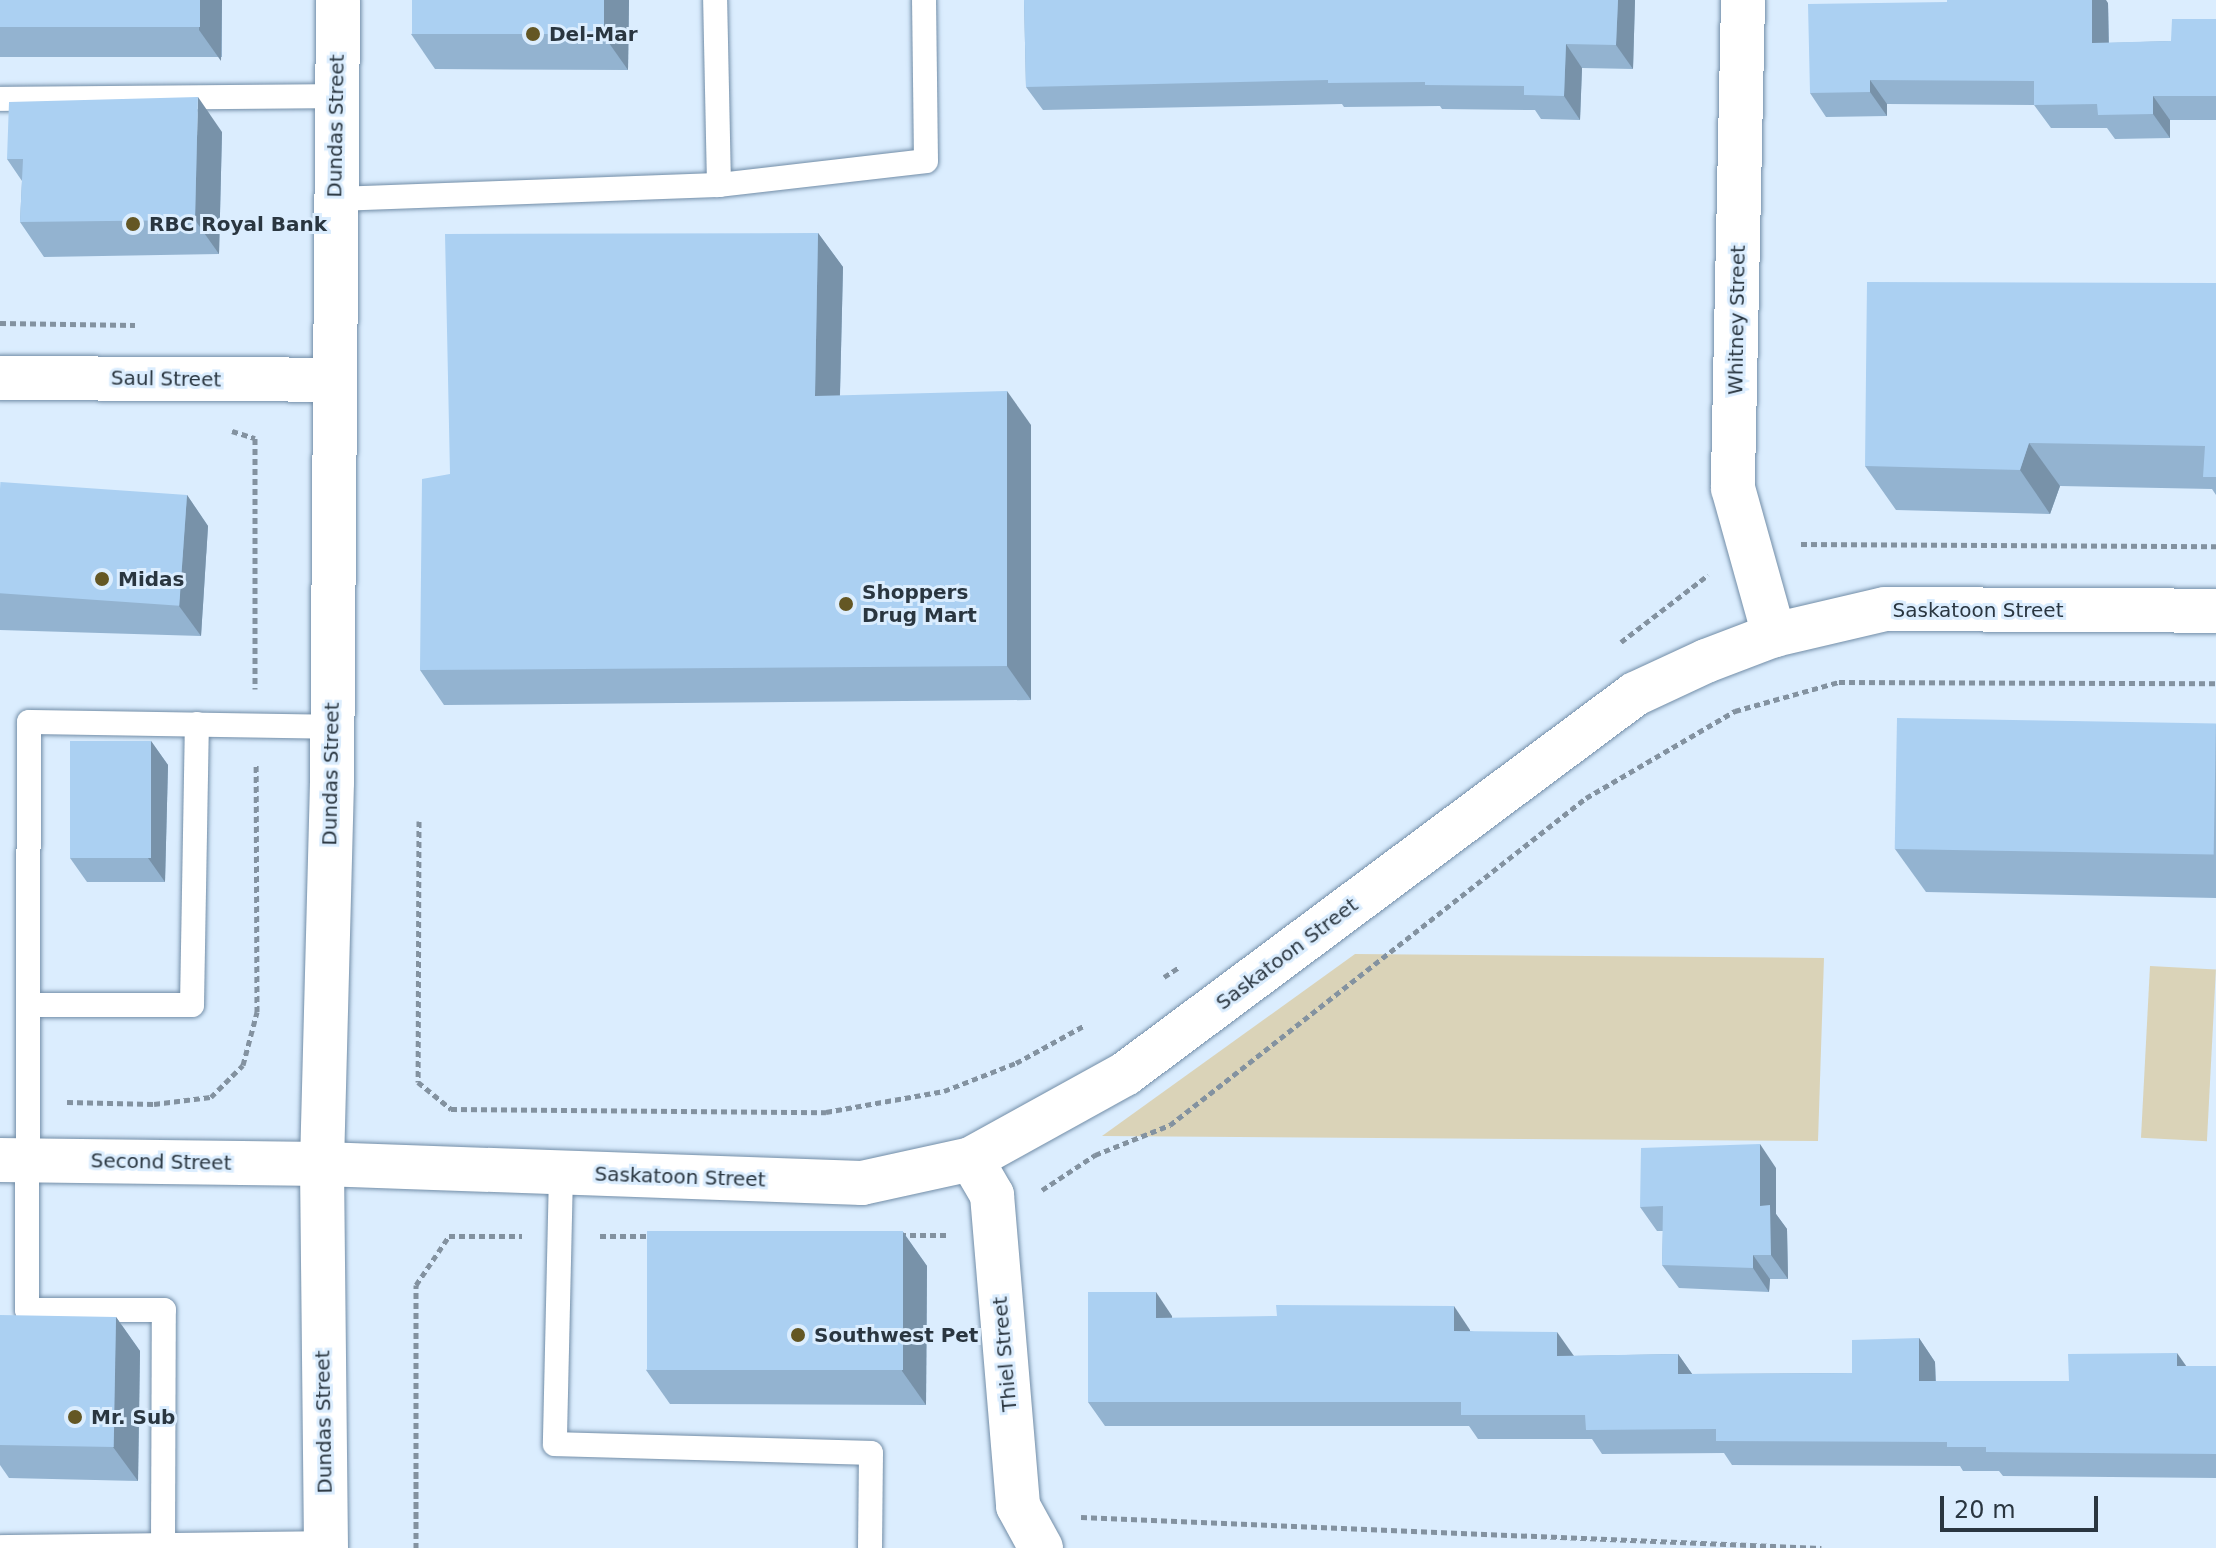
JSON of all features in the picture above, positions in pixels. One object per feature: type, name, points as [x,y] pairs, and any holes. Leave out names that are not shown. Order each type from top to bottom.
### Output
[{"type":"street","name":"Dundas Street","points":[[326,1546],[322,1164],[333,727],[332,380],[338,0]]},
{"type":"street","name":"Whitney Street","points":[[1743,0],[1733,488],[1774,635]]},
{"type":"street","name":"Saul Street","points":[[0,378],[332,380]]},
{"type":"street","name":"Saskatoon Street","points":[[322,1164],[862,1183],[971,1159],[1125,1074],[1635,694],[1774,635],[1885,609],[2216,611]]},
{"type":"street","name":"Thiel Street","points":[[971,1159],[992,1195],[1018,1506],[1041,1548]]},
{"type":"street","name":"Second Street","points":[[14,1160],[322,1164]]},
{"type":"lane","points":[[715,0],[719,185]]},
{"type":"lane","points":[[335,199],[719,185],[926,161],[924,0]]},
{"type":"lane","points":[[0,99],[337,96]]},
{"type":"lane","points":[[163,1547],[164,1310],[27,1310],[14,1160],[29,1005],[29,722],[333,727]]},
{"type":"lane","points":[[29,1005],[192,1005],[197,724]]},
{"type":"lane","points":[[561,1173],[555,1444],[871,1453],[870,1548]]},
{"type":"lane","points":[[1,1547],[326,1546]]},
{"type":"path","points":[[0,323],[141,325]]},
{"type":"path","points":[[1791,544],[2216,546]]},
{"type":"path","points":[[1039,1192],[1095,1155],[1170,1125],[1586,798],[1735,711],[1839,682],[2216,683]]},
{"type":"path","points":[[419,821],[418,1082],[451,1109],[826,1112],[944,1091],[1016,1063],[1085,1025]]},
{"type":"path","points":[[1077,1517],[1821,1548]]},
{"type":"shaded area","points":[[1355,954],[1824,958],[1818,1141],[1102,1136]]},
{"type":"shaded area","points":[[2150,966],[2216,969],[2207,1141],[2141,1138]]},
{"type":"building","points":[[0,0],[200,0],[200,27],[0,27]]},
{"type":"building","points":[[412,0],[604,0],[604,34],[412,34]]},
{"type":"building","points":[[1024,0],[1618,0],[1616,45],[1566,44],[1564,96],[1524,95],[1524,86],[1425,85],[1425,82],[1328,83],[1328,80],[1026,87]]},
{"type":"building","points":[[2092,0],[2092,43],[2171,41],[2172,19],[2216,19],[2216,96],[2153,96],[2153,114],[2098,115],[2097,104],[2034,105],[2034,81],[1870,80],[1870,92],[1810,93],[1808,4]]},
{"type":"building","name":"RBC Royal Bank","points":[[198,97],[195,220],[20,222],[23,159],[7,159],[9,102]]},
{"type":"building","points":[[818,233],[815,396],[1007,391],[1007,666],[420,670],[422,479],[450,474],[445,234]]},
{"type":"building","points":[[1867,282],[2216,283],[2216,477],[2203,477],[2205,446],[2029,443],[2020,470],[1865,466]]},
{"type":"building","name":"Midas","points":[[0,482],[187,495],[179,606],[0,593]]},
{"type":"building","points":[[1897,718],[2216,724],[2214,855],[1895,849]]},
{"type":"building","points":[[70,741],[151,741],[151,858],[70,858]]},
{"type":"building","points":[[1760,1144],[1760,1206],[1770,1205],[1771,1255],[1753,1255],[1753,1268],[1662,1265],[1663,1206],[1640,1207],[1641,1148]]},
{"type":"building","name":"Southwest Pet","points":[[647,1231],[903,1231],[903,1370],[647,1370]]},
{"type":"building","points":[[1088,1292],[1156,1292],[1156,1318],[1277,1316],[1276,1305],[1454,1306],[1454,1331],[1557,1332],[1557,1356],[1678,1354],[1678,1374],[1852,1373],[1852,1340],[1919,1338],[1919,1381],[2069,1381],[2068,1354],[2177,1353],[2177,1366],[2216,1366],[2216,1454],[1986,1452],[1986,1447],[1947,1447],[1947,1442],[1716,1441],[1716,1429],[1586,1430],[1585,1415],[1461,1415],[1461,1402],[1088,1402]]},
{"type":"building","points":[[0,1315],[116,1317],[114,1447],[0,1445]]},
{"type":"place","name":"Del-Mar","points":[[533,34]]},
{"type":"place","name":"RBC Royal Bank","points":[[133,224]]},
{"type":"place","name":"Midas","points":[[102,579]]},
{"type":"place","name":"Shoppers Drug Mart","points":[[846,604]]},
{"type":"place","name":"Southwest Pet","points":[[798,1335]]},
{"type":"place","name":"Mr. Sub","points":[[75,1417]]}]
